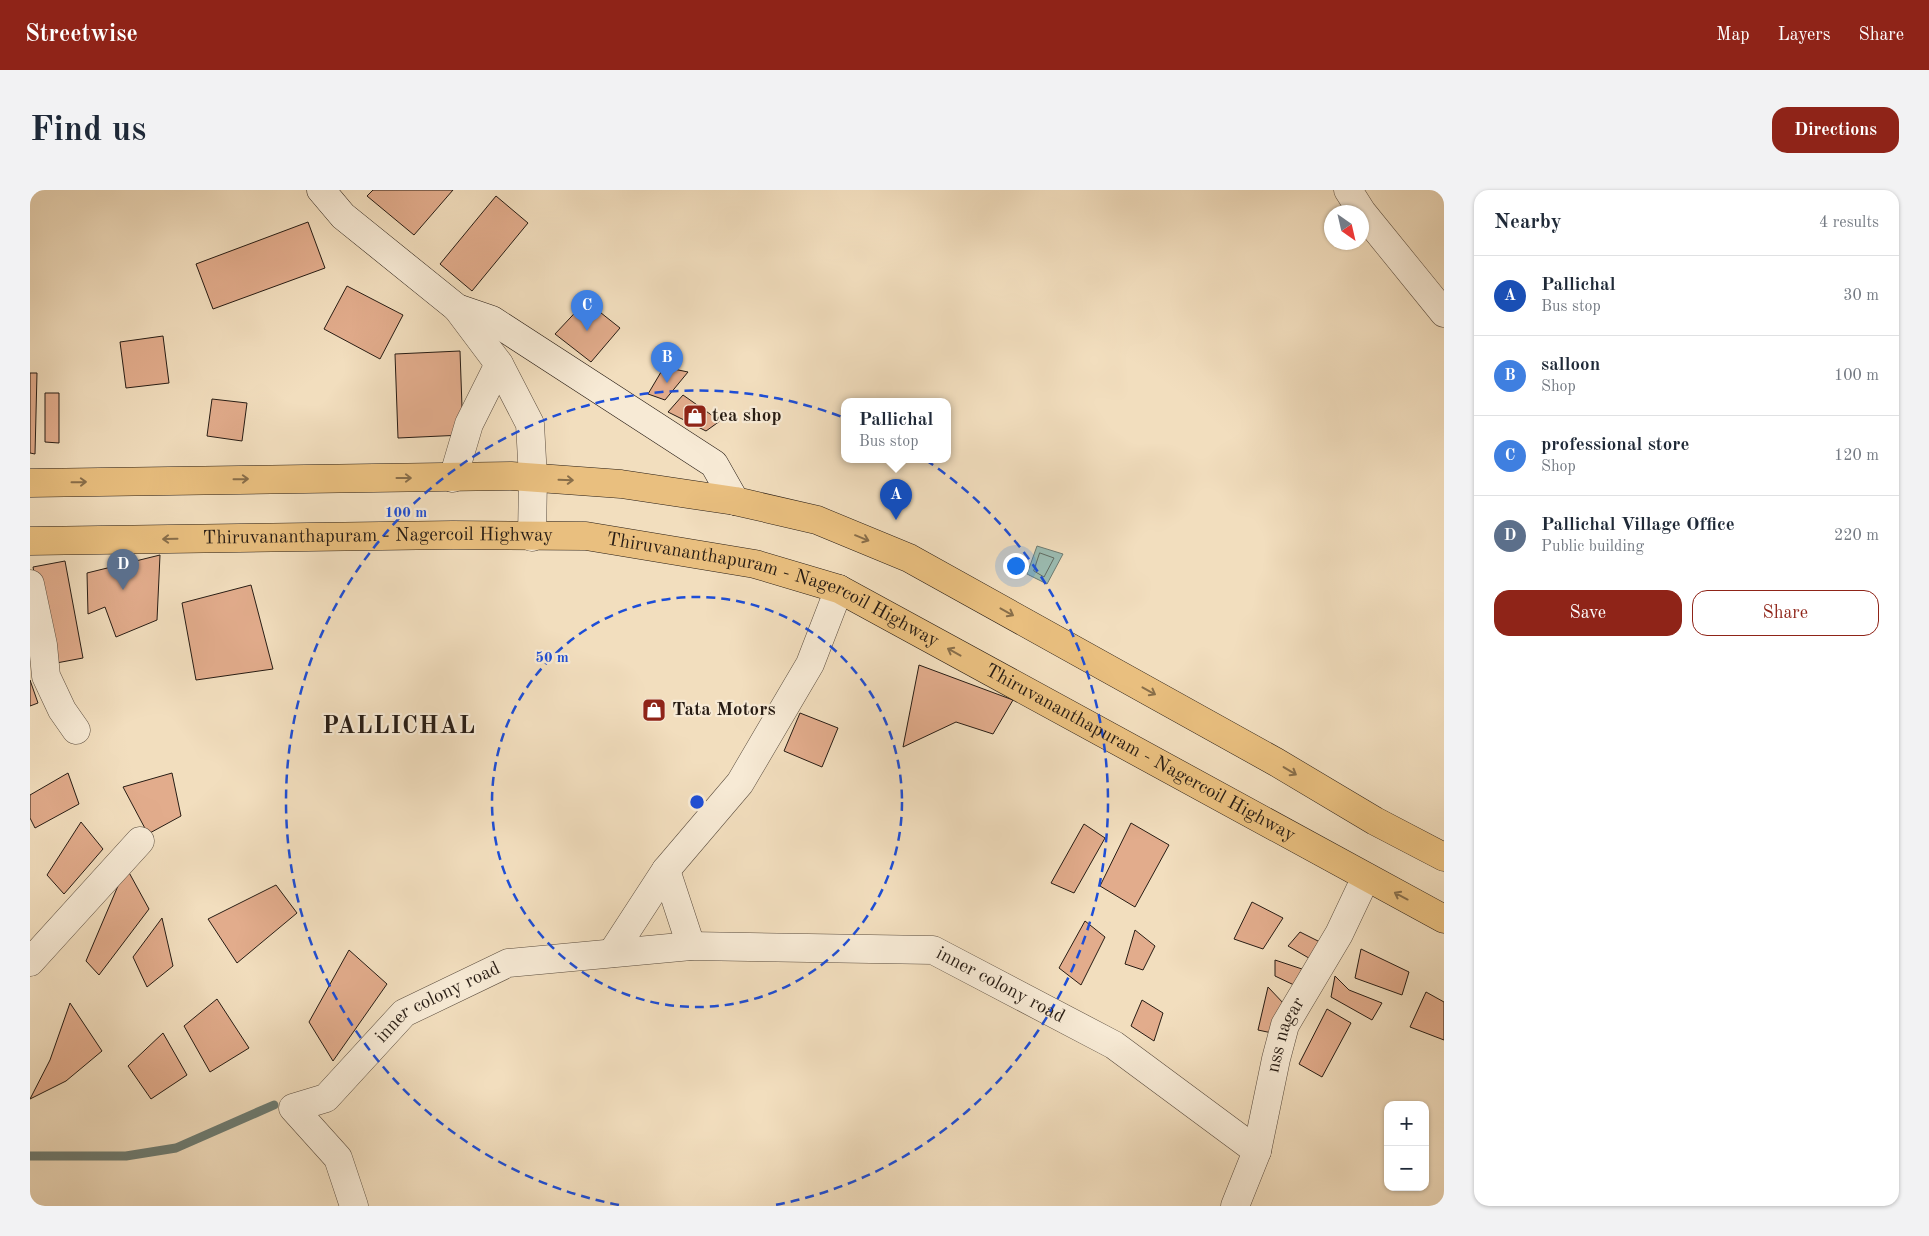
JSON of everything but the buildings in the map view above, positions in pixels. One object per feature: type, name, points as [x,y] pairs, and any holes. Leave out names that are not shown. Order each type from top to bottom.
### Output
[{"type":"main road","points":[[30,483],[510,476],[613,483],[735,501],[817,520],[909,558],[1276,762],[1374,821],[1444,857]]},
{"type":"main road","name":"Thiruvananthapuram - Nagercoil Highway","points":[[30,541],[453,535],[586,536],[755,564],[839,589],[1444,919]]},
{"type":"street","points":[[321,190],[343,216],[457,308],[499,364],[530,424],[533,478],[532,537]]},
{"type":"street","points":[[1348,190],[1362,212],[1439,299]]},
{"type":"street","points":[[457,308],[492,320],[714,464],[735,501]]},
{"type":"street","points":[[453,478],[469,424],[499,364]]},
{"type":"street","points":[[30,584],[43,645],[46,676],[62,710],[76,730]]},
{"type":"street","points":[[612,953],[666,870],[740,783],[810,664],[839,589]]},
{"type":"street","points":[[30,962],[140,841]]},
{"type":"street","points":[[666,870],[690,946]]},
{"type":"street","name":"nss nagar","points":[[1235,1206],[1257,1151],[1276,1059],[1285,1026],[1340,934],[1366,877]]},
{"type":"street","name":"inner colony road","points":[[354,1206],[338,1158],[294,1108],[326,1098],[404,1013],[508,963],[690,946],[933,950],[1114,1045],[1257,1151]]},
{"type":"water","points":[[1037,546],[1063,554],[1047,584],[1027,574]]},
{"type":"waterway","points":[[30,1156],[126,1156],[176,1148],[274,1105]]},
{"type":"place","name":"professional store","points":[[587,331]]},
{"type":"place","name":"salloon","points":[[667,383]]},
{"type":"place","name":"tea shop","points":[[695,416]]},
{"type":"place","name":"Pallichal","points":[[896,520]]},
{"type":"place","name":"Pallichal Village Office","points":[[123,590]]},
{"type":"place","name":"Tata Motors","points":[[654,710]]},
{"type":"district","name":"PALLICHAL","points":[[399,727]]}]
